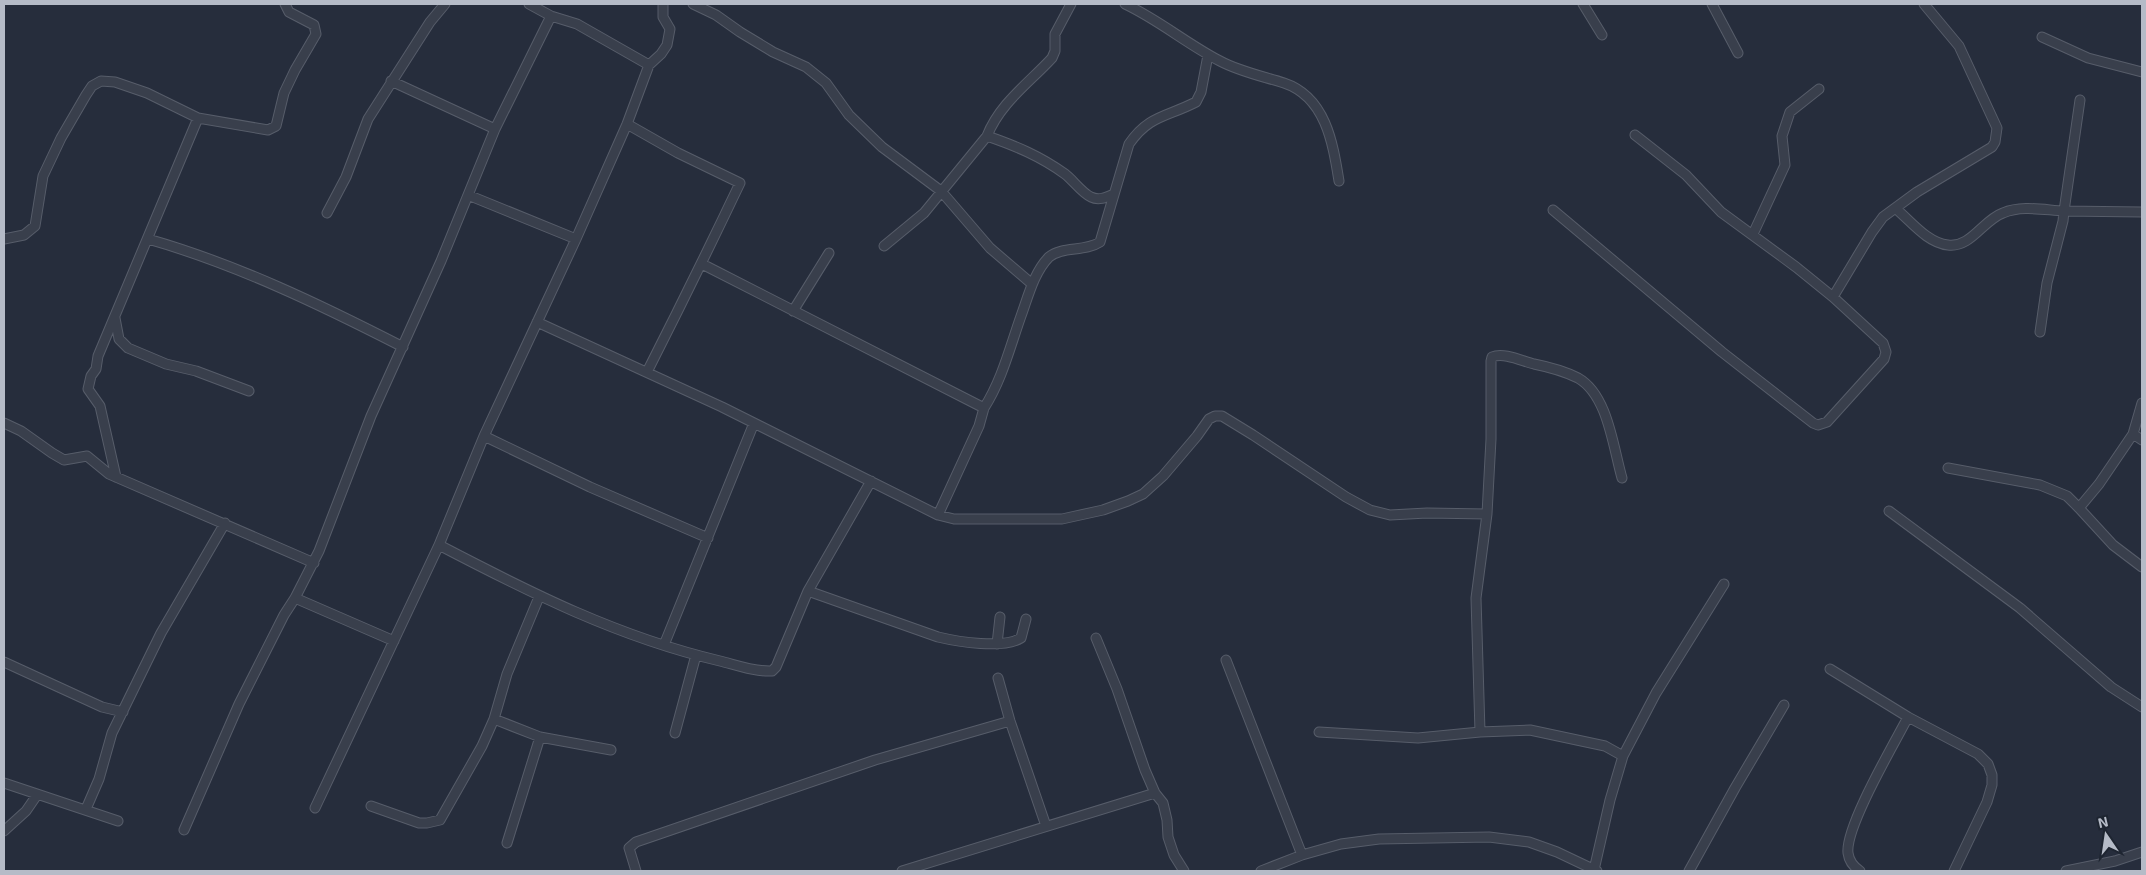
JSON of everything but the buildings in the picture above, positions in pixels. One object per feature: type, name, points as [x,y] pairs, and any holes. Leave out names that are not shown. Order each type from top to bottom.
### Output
[{"type":"street","points":[[4,239],[24,235],[35,226],[43,176],[61,138],[92,86],[101,81],[115,82],[147,93],[198,118],[268,130],[276,126],[284,93],[316,34],[314,25],[289,12],[285,4]]},
{"type":"street","points":[[327,213],[346,177],[368,119],[430,22],[445,4]]},
{"type":"street","points":[[529,4],[551,16],[577,24],[649,65]]},
{"type":"street","points":[[315,808],[439,545],[484,436],[538,322],[627,124],[649,65],[661,54],[670,37],[670,29],[663,16],[663,4]]},
{"type":"street","points":[[693,4],[716,15],[773,52],[806,67],[826,83],[844,109],[882,147],[942,192],[990,248],[1032,284]]},
{"type":"street","points":[[884,246],[918,220],[988,136],[992,123],[1012,97],[1052,58],[1055,51],[1055,34],[1071,4]]},
{"type":"street","points":[[1125,4],[1147,14],[1208,55],[1249,74],[1286,84],[1311,102],[1330,132],[1339,181]]},
{"type":"street","points":[[1583,4],[1602,35]]},
{"type":"street","points":[[1712,4],[1738,53]]},
{"type":"street","points":[[1833,297],[1883,217],[1992,147],[1997,135],[1997,128],[1959,46],[1924,4]]},
{"type":"street","points":[[184,830],[239,704],[284,614],[314,563],[371,416],[403,347],[495,129],[551,16]]},
{"type":"street","points":[[2042,37],[2088,58],[2142,72]]},
{"type":"street","points":[[938,514],[979,426],[984,408],[996,389],[1032,284],[1048,258],[1054,254],[1094,246],[1100,242],[1129,144],[1135,135],[1157,117],[1192,104],[1198,99],[1208,55]]},
{"type":"street","points":[[391,81],[495,129]]},
{"type":"street","points":[[1752,234],[1786,165],[1782,136],[1788,118],[1799,103],[1819,89]]},
{"type":"street","points":[[2040,332],[2048,283],[2064,221],[2080,100]]},
{"type":"street","points":[[116,477],[100,406],[88,389],[91,376],[96,369],[98,356],[198,118]]},
{"type":"street","points":[[627,124],[678,153],[740,183],[702,264],[688,288],[647,372]]},
{"type":"street","points":[[1553,210],[1715,346],[1818,425],[1828,422],[1884,359],[1886,352],[1883,343],[1833,297],[1721,212],[1686,176],[1635,135]]},
{"type":"street","points":[[988,136],[1016,145],[1045,159],[1091,197],[1099,199],[1114,194]]},
{"type":"street","points":[[468,195],[576,239]]},
{"type":"street","points":[[1895,208],[1929,237],[1947,245],[1959,244],[1968,240],[1995,216],[2024,208],[2064,211],[2142,212]]},
{"type":"street","points":[[148,239],[186,250],[239,271],[403,347]]},
{"type":"street","points":[[793,310],[829,253]]},
{"type":"street","points":[[702,264],[984,408]]},
{"type":"street","points":[[115,318],[119,339],[128,348],[166,364],[196,371],[249,391]]},
{"type":"street","points":[[538,322],[647,372],[938,514],[954,520],[1053,519],[1103,510],[1143,494],[1163,476],[1209,419],[1215,416],[1222,416],[1346,498],[1370,510],[1390,515],[1426,513],[1487,514]]},
{"type":"street","points":[[1480,732],[1476,598],[1487,514],[1491,439],[1491,361],[1496,356],[1559,370],[1578,378],[1587,385],[1603,407],[1622,478]]},
{"type":"street","points":[[2079,508],[2099,484],[2132,434],[2142,404]]},
{"type":"street","points":[[4,423],[28,435],[64,460],[87,456],[108,474],[314,563]]},
{"type":"street","points":[[664,645],[754,423]]},
{"type":"street","points":[[2132,434],[2142,440]]},
{"type":"street","points":[[484,436],[590,487],[708,538]]},
{"type":"street","points":[[1948,468],[2040,484],[2054,489],[2066,496],[2079,508],[2113,545],[2142,567]]},
{"type":"street","points":[[439,545],[539,597],[615,630],[696,655],[772,671],[776,667],[808,591],[871,481]]},
{"type":"street","points":[[1889,511],[2020,608],[2111,687],[2142,707]]},
{"type":"street","points":[[86,809],[99,779],[112,733],[161,634],[225,523]]},
{"type":"street","points":[[1263,871],[1302,855],[1340,844],[1379,839],[1489,837],[1529,842],[1557,852],[1596,870],[1610,800],[1623,756],[1656,693],[1724,584]]},
{"type":"street","points":[[808,591],[952,641],[996,644],[1015,642],[1021,638],[1026,619]]},
{"type":"street","points":[[371,806],[419,822],[427,823],[440,820],[482,746],[494,719],[507,674],[539,597]]},
{"type":"street","points":[[295,598],[394,641]]},
{"type":"street","points":[[996,644],[1000,616]]},
{"type":"street","points":[[1096,638],[1117,689],[1137,749],[1155,793],[1163,803],[1168,837],[1174,855],[1184,871]]},
{"type":"street","points":[[675,733],[696,655]]},
{"type":"street","points":[[1226,660],[1302,855]]},
{"type":"street","points":[[4,662],[102,707],[123,712]]},
{"type":"street","points":[[1830,669],[1908,717],[1978,754],[1988,764],[1992,775],[1992,785],[1987,802],[1954,871]]},
{"type":"street","points":[[998,678],[1010,721],[1046,826]]},
{"type":"street","points":[[1688,871],[1784,705]]},
{"type":"street","points":[[1860,871],[1852,865],[1848,854],[1852,829],[1908,717]]},
{"type":"street","points":[[494,719],[540,737],[611,750]]},
{"type":"street","points":[[636,871],[629,848],[636,842],[875,760],[1010,721]]},
{"type":"street","points":[[1319,732],[1418,738],[1480,732],[1530,730],[1605,746],[1623,756]]},
{"type":"street","points":[[508,843],[540,737]]},
{"type":"street","points":[[4,783],[118,821]]},
{"type":"street","points":[[902,871],[1155,793]]},
{"type":"street","points":[[4,831],[26,811],[37,795]]},
{"type":"street","points":[[2066,871],[2115,861],[2142,852]]}]
